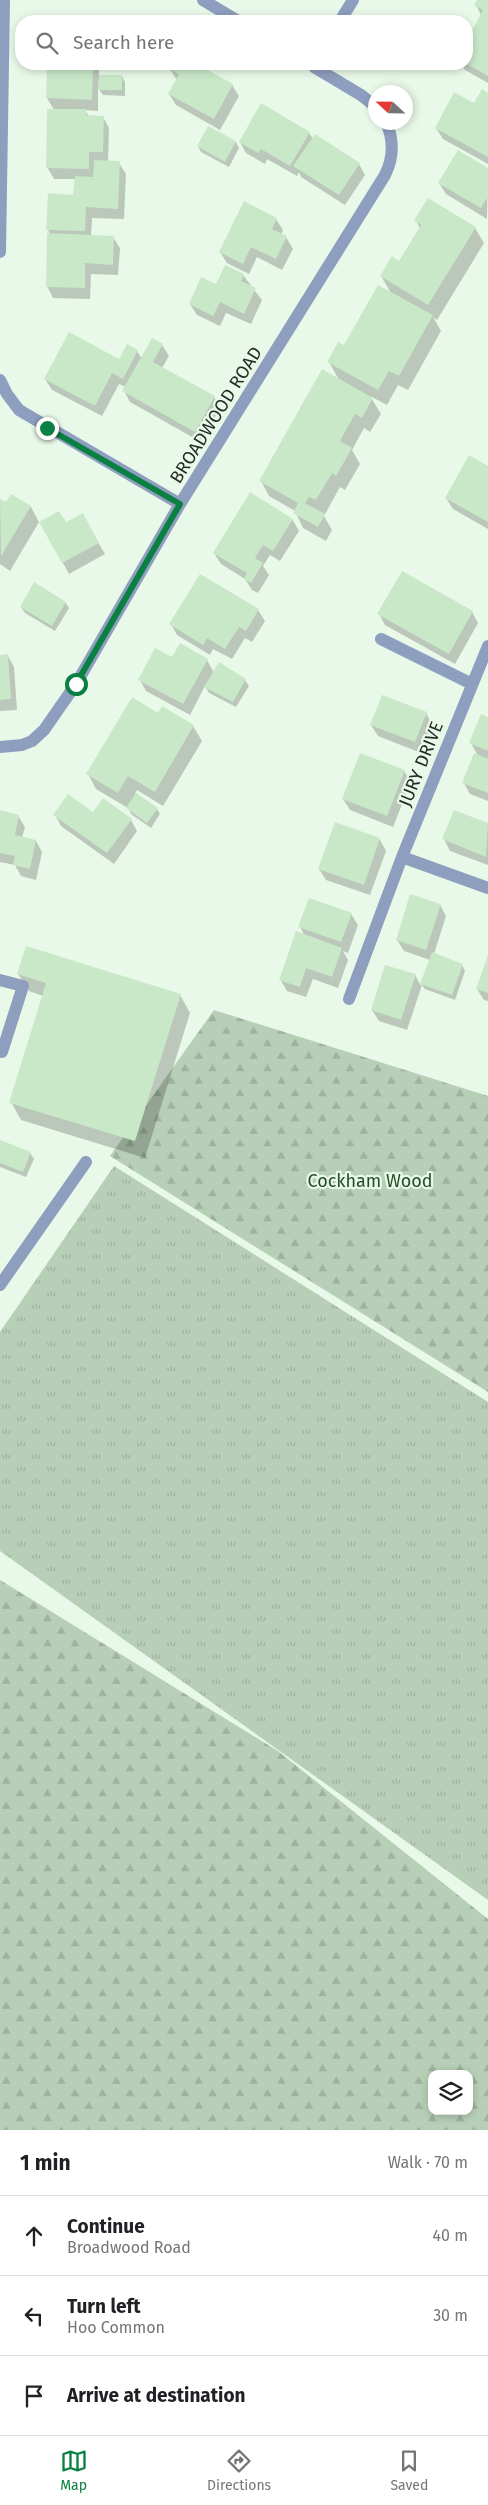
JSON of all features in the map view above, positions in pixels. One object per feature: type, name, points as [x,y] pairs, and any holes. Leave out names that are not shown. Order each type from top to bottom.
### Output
[{"type":"street","points":[[0,252],[4,0]]},
{"type":"street","points":[[203,0],[228,15]]},
{"type":"street","points":[[344,15],[353,0]]},
{"type":"street","points":[[320,70],[368,101]]},
{"type":"street","name":"BROADWOOD ROAD","points":[[0,747],[22,745],[32,741],[44,730],[76,684],[180,504],[385,175],[392,160],[392,147],[388,130]]},
{"type":"street","points":[[0,380],[7,394],[19,410],[180,504]]},
{"type":"street","points":[[381,639],[472,684]]},
{"type":"street","name":"JURY DRIVE","points":[[349,999],[402,857],[488,646]]},
{"type":"street","points":[[402,857],[488,888]]},
{"type":"street","points":[[0,980],[23,986],[2,1052],[0,1052]]},
{"type":"street","points":[[0,1285],[86,1162]]},
{"type":"green space","name":"Cockham Wood","points":[[214,1010],[488,1096],[488,1392],[110,1156]]},
{"type":"green space","points":[[114,1166],[488,1402],[488,1900],[0,1551],[0,1332]]},
{"type":"green space","points":[[0,1580],[278,1751],[488,1919],[488,2130],[0,2130]]},
{"type":"building","points":[[477,0],[488,0],[488,76],[473,67],[473,29],[483,10],[474,5]]},
{"type":"building","points":[[47,70],[93,70],[92,100],[46,98]]},
{"type":"building","points":[[172,70],[208,70],[233,84],[214,119],[168,94],[179,74]]},
{"type":"building","points":[[99,75],[122,75],[122,90],[98,90]]},
{"type":"building","points":[[482,89],[488,93],[488,157],[435,128],[454,92],[474,103]]},
{"type":"building","points":[[261,103],[310,132],[290,166],[261,149],[258,153],[239,142]]},
{"type":"building","points":[[47,109],[86,109],[86,115],[104,116],[103,152],[89,152],[89,169],[46,168]]},
{"type":"building","points":[[208,126],[236,141],[225,162],[197,146]]},
{"type":"building","points":[[315,134],[360,163],[339,195],[293,166]]},
{"type":"building","points":[[458,150],[488,168],[488,196],[481,208],[438,183]]},
{"type":"building","points":[[94,160],[120,161],[118,209],[86,207],[85,231],[46,230],[48,193],[73,195],[75,176],[93,177]]},
{"type":"building","points":[[428,198],[476,227],[428,305],[380,276],[392,256],[399,261],[421,225],[414,220]]},
{"type":"building","points":[[244,201],[277,218],[272,229],[287,236],[276,259],[251,247],[243,264],[219,252]]},
{"type":"building","points":[[47,233],[114,236],[113,265],[85,263],[85,288],[46,287]]},
{"type":"building","points":[[225,265],[244,274],[241,281],[256,288],[244,314],[220,302],[213,316],[189,304],[201,277],[216,284]]},
{"type":"building","points":[[378,285],[433,315],[399,376],[389,371],[378,390],[327,362],[338,342],[344,345]]},
{"type":"building","points":[[69,332],[119,359],[127,344],[138,350],[123,379],[112,373],[95,406],[44,379]]},
{"type":"building","points":[[152,338],[163,344],[153,362],[215,396],[195,432],[122,391]]},
{"type":"building","points":[[322,369],[373,398],[362,418],[355,414],[340,441],[352,448],[336,476],[332,473],[316,500],[309,497],[305,503],[325,514],[318,527],[293,513],[298,503],[259,481]]},
{"type":"building","points":[[469,455],[488,466],[488,522],[445,498]]},
{"type":"building","points":[[250,492],[293,519],[273,551],[263,545],[255,558],[263,563],[251,583],[244,579],[247,573],[213,553]]},
{"type":"building","points":[[11,494],[31,506],[1,556],[0,499],[6,502]]},
{"type":"building","points":[[59,511],[66,522],[83,513],[99,543],[62,563],[39,522]]},
{"type":"building","points":[[402,571],[473,611],[449,654],[377,614]]},
{"type":"building","points":[[200,574],[259,609],[246,631],[239,627],[225,649],[207,638],[203,645],[169,624]]},
{"type":"building","points":[[34,582],[66,602],[52,626],[20,607]]},
{"type":"building","points":[[180,643],[208,659],[183,704],[138,680],[155,648],[172,657]]},
{"type":"building","points":[[8,654],[11,699],[0,700],[0,655]]},
{"type":"building","points":[[219,662],[246,679],[233,702],[204,687]]},
{"type":"building","points":[[382,695],[427,712],[415,742],[370,725]]},
{"type":"building","points":[[132,697],[158,713],[162,706],[194,725],[155,792],[128,776],[118,793],[86,774]]},
{"type":"building","points":[[481,714],[488,717],[488,751],[469,743]]},
{"type":"building","points":[[360,753],[405,770],[387,816],[342,799]]},
{"type":"building","points":[[474,753],[488,759],[488,793],[462,783]]},
{"type":"building","points":[[136,793],[158,808],[147,823],[126,808]]},
{"type":"building","points":[[68,794],[93,812],[103,798],[132,819],[107,853],[53,815]]},
{"type":"building","points":[[0,810],[19,815],[15,835],[36,840],[30,869],[13,865],[15,856],[0,853]]},
{"type":"building","points":[[454,810],[488,823],[486,857],[442,839]]},
{"type":"building","points":[[335,822],[380,838],[364,885],[318,869]]},
{"type":"building","points":[[410,894],[441,904],[426,950],[396,940]]},
{"type":"building","points":[[309,898],[352,913],[341,942],[298,927]]},
{"type":"building","points":[[296,931],[342,948],[332,977],[306,968],[300,987],[279,980]]},
{"type":"building","points":[[26,946],[181,994],[135,1141],[9,1103],[46,983],[17,974]]},
{"type":"building","points":[[432,952],[463,964],[452,995],[420,984]]},
{"type":"building","points":[[488,955],[488,993],[476,989]]},
{"type":"building","points":[[385,965],[416,974],[401,1020],[371,1010]]},
{"type":"building","points":[[0,1140],[31,1152],[23,1172],[0,1163]]},
{"type":"route","points":[[47,428],[180,504],[76,684]]}]
